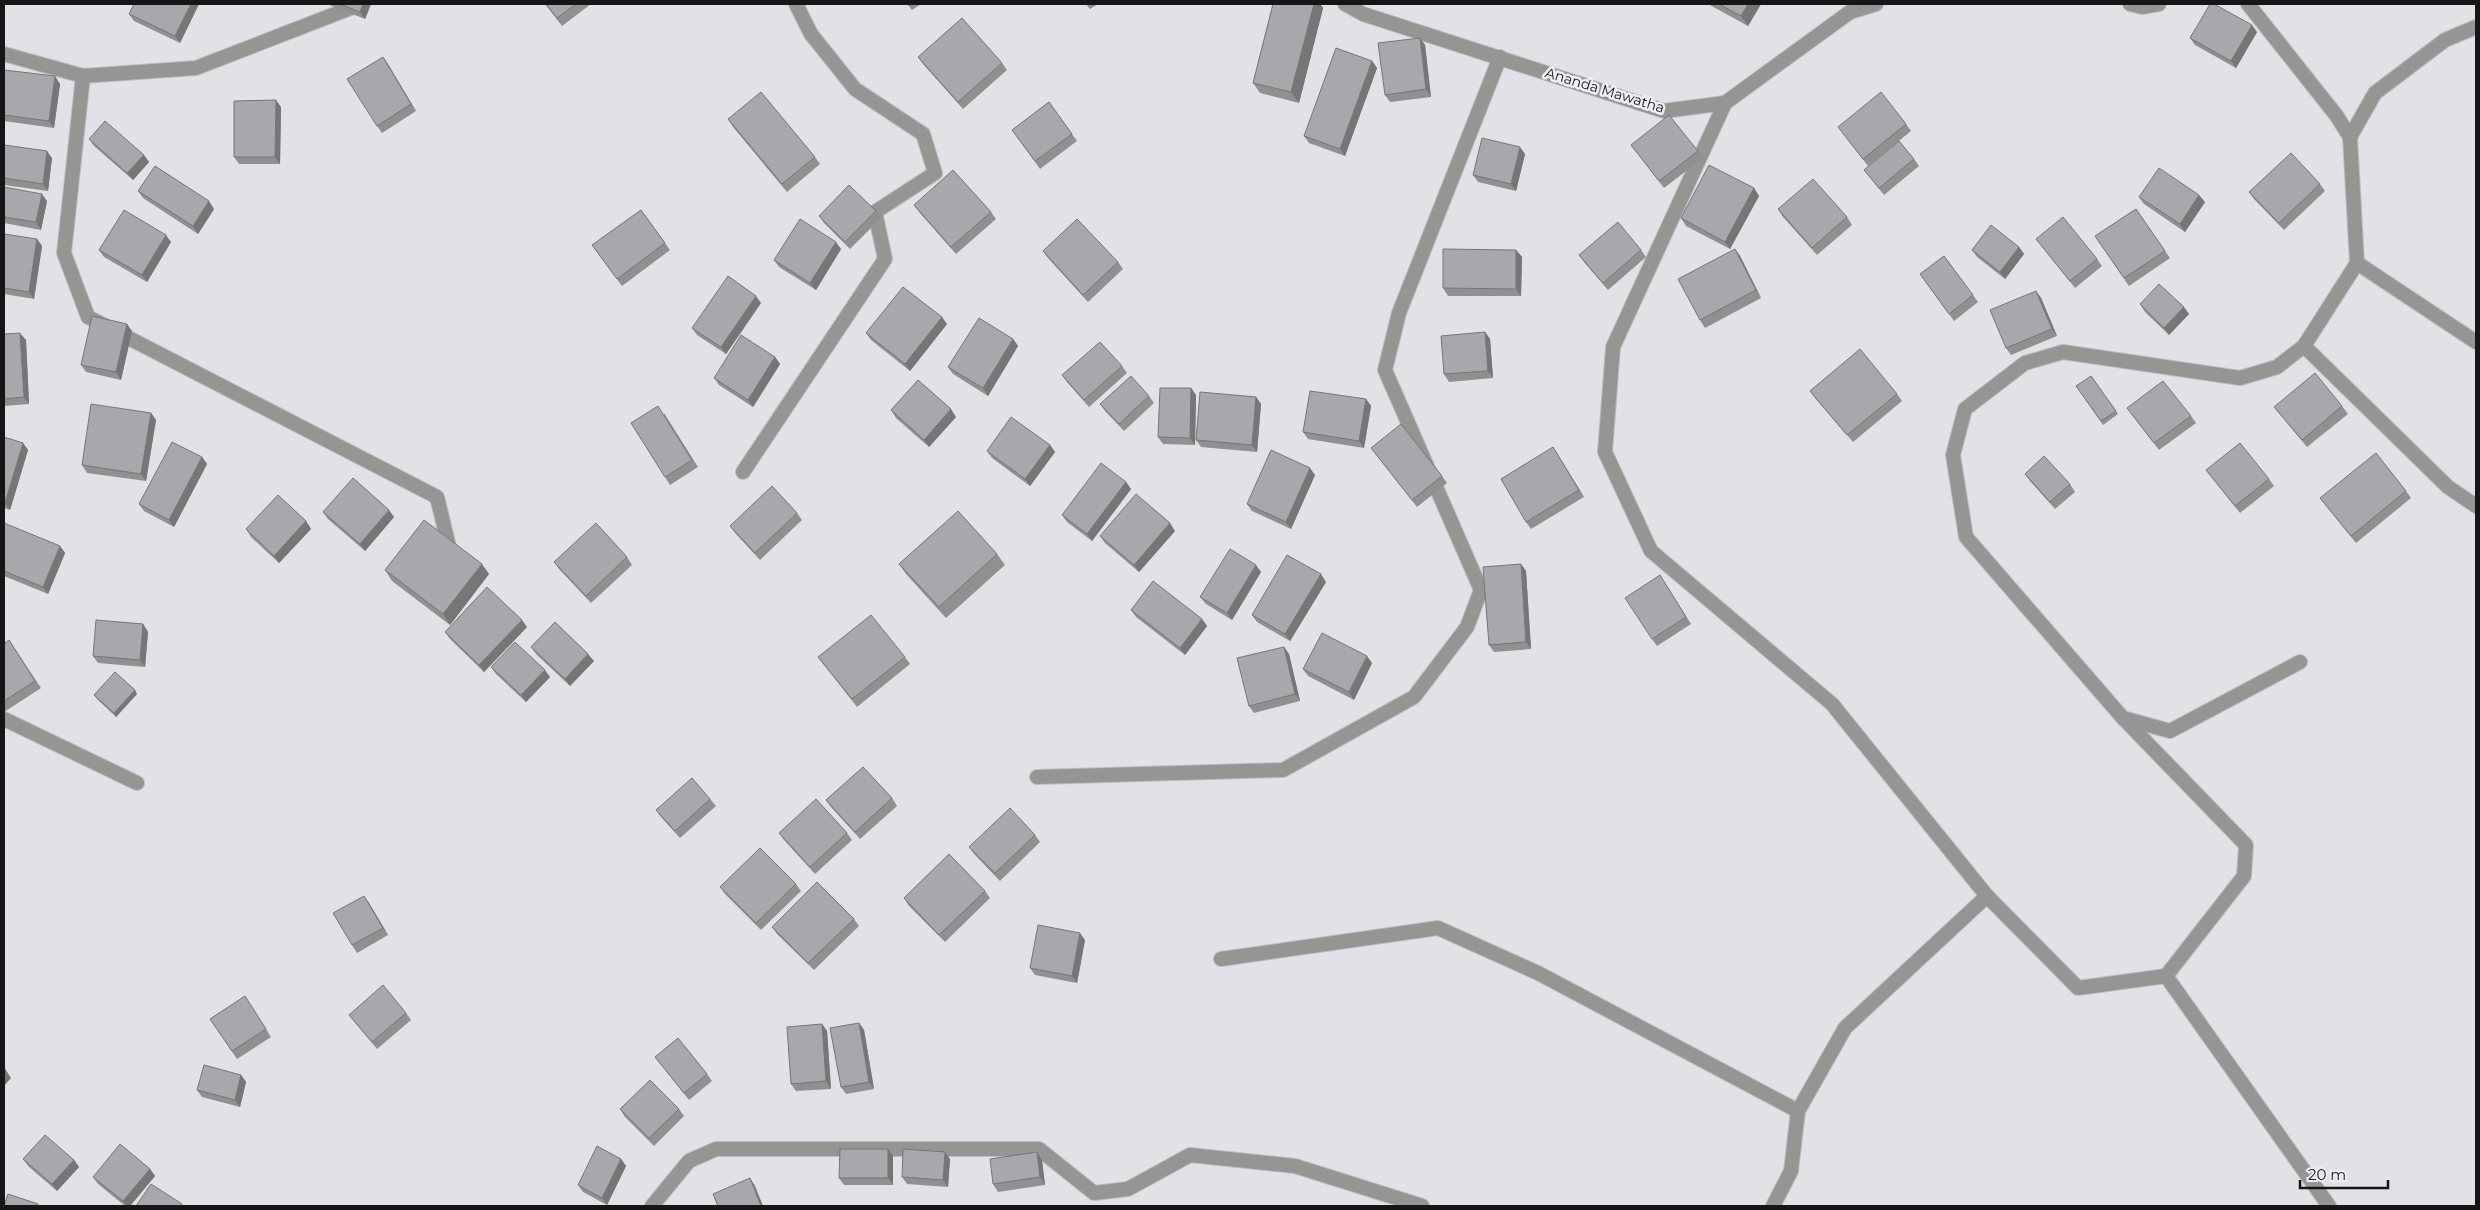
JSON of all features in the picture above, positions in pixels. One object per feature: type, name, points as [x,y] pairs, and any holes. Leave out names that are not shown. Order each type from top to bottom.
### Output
[{"type":"street","points":[[4,54],[83,76],[196,68],[361,4]]},
{"type":"street","points":[[743,472],[885,259],[875,212],[935,173],[923,134],[855,89],[811,34],[796,4]]},
{"type":"street","name":"Ananda Mawatha","points":[[1345,4],[1363,14],[1664,111],[1725,103],[1850,12],[1876,4]]},
{"type":"street","points":[[2130,4],[2142,7],[2159,4]]},
{"type":"street","points":[[1725,103],[1613,347],[1605,452],[1651,551],[1832,704],[1987,896],[2078,988],[2166,976],[2244,876],[2246,845],[2122,717],[1966,537],[1953,455],[1965,408],[2025,363],[2063,352],[2240,378],[2278,367],[2304,346],[2356,263],[2350,137],[2336,115],[2248,4]]},
{"type":"street","points":[[2350,137],[2375,93],[2445,40],[2476,27]]},
{"type":"street","points":[[1036,777],[1283,770],[1414,697],[1467,627],[1480,590],[1385,370],[1398,313],[1500,57]]},
{"type":"street","points":[[83,76],[64,254],[88,317],[437,497],[451,555]]},
{"type":"street","points":[[2356,263],[2476,342]]},
{"type":"street","points":[[2304,346],[2448,487],[2476,506]]},
{"type":"street","points":[[2122,717],[2170,731],[2300,662]]},
{"type":"street","points":[[4,719],[137,783]]},
{"type":"street","points":[[1773,1206],[1791,1171],[1798,1111],[1845,1028],[1987,896]]},
{"type":"street","points":[[1221,959],[1438,928],[1538,973],[1798,1111]]},
{"type":"street","points":[[2166,976],[2329,1206]]},
{"type":"street","points":[[652,1206],[689,1161],[716,1150],[1039,1149],[1094,1193],[1128,1189],[1190,1155],[1295,1166],[1422,1206]]},
{"type":"building","points":[[134,4],[191,4],[175,36],[129,14]]},
{"type":"building","points":[[340,4],[363,4],[360,12]]},
{"type":"building","points":[[546,4],[576,4],[557,18]]},
{"type":"building","points":[[1273,4],[1314,4],[1291,92],[1253,83]]},
{"type":"building","points":[[1719,4],[1748,4],[1741,16]]},
{"type":"building","points":[[2210,4],[2214,4],[2252,25],[2231,61],[2190,38]]},
{"type":"building","points":[[962,18],[1002,63],[958,102],[918,57]]},
{"type":"building","points":[[1420,38],[1426,89],[1385,95],[1378,43]]},
{"type":"building","points":[[1336,48],[1372,61],[1340,149],[1304,136]]},
{"type":"building","points":[[383,57],[411,104],[377,126],[347,79]]},
{"type":"building","points":[[4,70],[55,76],[49,121],[4,115]]},
{"type":"building","points":[[761,92],[815,157],[782,184],[728,119]]},
{"type":"building","points":[[1881,92],[1906,124],[1863,159],[1838,127]]},
{"type":"building","points":[[276,100],[275,157],[234,157],[234,101]]},
{"type":"building","points":[[1049,102],[1072,134],[1035,161],[1012,130]]},
{"type":"building","points":[[1669,115],[1698,151],[1659,181],[1631,145]]},
{"type":"building","points":[[105,121],[144,155],[127,173],[89,139]]},
{"type":"building","points":[[1482,138],[1520,147],[1511,184],[1473,175]]},
{"type":"building","points":[[1899,141],[1914,159],[1879,188],[1864,170]]},
{"type":"building","points":[[4,145],[47,151],[43,184],[4,178]]},
{"type":"building","points":[[2291,153],[2320,184],[2279,223],[2249,192]]},
{"type":"building","points":[[1709,165],[1754,188],[1725,242],[1681,218]]},
{"type":"building","points":[[155,166],[209,201],[193,226],[138,191]]},
{"type":"building","points":[[2159,168],[2199,195],[2180,224],[2139,197]]},
{"type":"building","points":[[953,170],[991,212],[951,247],[914,205]]},
{"type":"building","points":[[1813,179],[1847,217],[1812,248],[1778,209]]},
{"type":"building","points":[[849,185],[876,211],[845,242],[819,216]]},
{"type":"building","points":[[4,187],[42,194],[36,222],[4,217]]},
{"type":"building","points":[[2136,209],[2165,251],[2124,278],[2095,236]]},
{"type":"building","points":[[124,210],[166,235],[142,275],[99,250]]},
{"type":"building","points":[[641,210],[665,243],[617,279],[592,245]]},
{"type":"building","points":[[2063,217],[2097,259],[2070,281],[2036,239]]},
{"type":"building","points":[[800,219],[836,242],[810,283],[774,260]]},
{"type":"building","points":[[1077,219],[1118,262],[1083,295],[1043,251]]},
{"type":"building","points":[[1618,222],[1641,250],[1603,283],[1579,255]]},
{"type":"building","points":[[1991,225],[2019,247],[2000,272],[1972,250]]},
{"type":"building","points":[[4,234],[37,239],[29,292],[4,288]]},
{"type":"building","points":[[1443,249],[1516,250],[1516,289],[1443,288]]},
{"type":"building","points":[[1735,249],[1756,290],[1700,320],[1678,279]]},
{"type":"building","points":[[1944,256],[1973,295],[1949,314],[1920,274]]},
{"type":"building","points":[[728,276],[756,296],[721,347],[692,328]]},
{"type":"building","points":[[2159,284],[2184,307],[2164,328],[2140,304]]},
{"type":"building","points":[[903,287],[942,317],[905,364],[866,333]]},
{"type":"building","points":[[2036,291],[2052,329],[2006,348],[1990,310]]},
{"type":"building","points":[[92,316],[127,324],[116,372],[81,365]]},
{"type":"building","points":[[979,318],[1013,339],[983,388],[948,367]]},
{"type":"building","points":[[1485,332],[1488,371],[1444,374],[1441,336]]},
{"type":"building","points":[[20,333],[24,397],[4,399],[4,334]]},
{"type":"building","points":[[741,335],[775,357],[748,400],[714,378]]},
{"type":"building","points":[[1100,342],[1122,366],[1084,400],[1062,375]]},
{"type":"building","points":[[1860,349],[1897,394],[1847,435],[1810,391]]},
{"type":"building","points":[[2315,373],[2342,406],[2302,440],[2274,407]]},
{"type":"building","points":[[1131,376],[1149,396],[1119,424],[1100,404]]},
{"type":"building","points":[[2091,376],[2116,411],[2101,421],[2076,386]]},
{"type":"building","points":[[918,380],[951,409],[924,440],[891,410]]},
{"type":"building","points":[[2163,381],[2191,416],[2154,443],[2127,408]]},
{"type":"building","points":[[1160,388],[1191,388],[1190,438],[1158,437]]},
{"type":"building","points":[[1310,391],[1366,399],[1359,441],[1303,432]]},
{"type":"building","points":[[1200,392],[1256,397],[1252,445],[1196,440]]},
{"type":"building","points":[[91,404],[151,413],[141,474],[82,465]]},
{"type":"building","points":[[658,406],[692,460],[665,477],[631,423]]},
{"type":"building","points":[[1011,417],[1050,445],[1025,479],[987,451]]},
{"type":"building","points":[[1401,424],[1442,476],[1412,500],[1371,448]]},
{"type":"building","points":[[4,437],[23,443],[5,503],[4,502]]},
{"type":"building","points":[[172,442],[202,457],[169,520],[139,504]]},
{"type":"building","points":[[2240,443],[2269,479],[2235,506],[2206,470]]},
{"type":"building","points":[[1553,447],[1579,490],[1526,522],[1501,479]]},
{"type":"building","points":[[1271,450],[1310,468],[1286,522],[1247,504]]},
{"type":"building","points":[[2376,453],[2406,491],[2351,536],[2320,498]]},
{"type":"building","points":[[2044,456],[2070,484],[2050,502],[2025,474]]},
{"type":"building","points":[[1101,463],[1126,482],[1087,534],[1062,515]]},
{"type":"building","points":[[353,478],[389,510],[360,544],[323,512]]},
{"type":"building","points":[[772,486],[797,513],[755,553],[730,526]]},
{"type":"building","points":[[1136,494],[1170,523],[1134,565],[1100,536]]},
{"type":"building","points":[[278,495],[306,521],[274,556],[246,529]]},
{"type":"building","points":[[958,511],[997,554],[939,607],[899,564]]},
{"type":"building","points":[[424,520],[482,564],[443,614],[385,570]]},
{"type":"building","points":[[4,523],[60,546],[43,587],[4,571]]},
{"type":"building","points":[[596,523],[627,557],[586,596],[554,562]]},
{"type":"building","points":[[1230,549],[1256,565],[1227,613],[1200,597]]},
{"type":"building","points":[[1287,555],[1321,574],[1285,634],[1252,615]]},
{"type":"building","points":[[1521,564],[1526,642],[1489,645],[1483,567]]},
{"type":"building","points":[[1660,575],[1686,617],[1652,639],[1625,598]]},
{"type":"building","points":[[1153,581],[1202,619],[1180,648],[1131,610]]},
{"type":"building","points":[[487,587],[522,620],[479,665],[445,632]]},
{"type":"building","points":[[871,615],[905,657],[852,699],[818,657]]},
{"type":"building","points":[[96,620],[143,624],[140,660],[93,656]]},
{"type":"building","points":[[555,622],[588,654],[565,679],[531,647]]},
{"type":"building","points":[[1322,633],[1367,656],[1349,692],[1303,669]]},
{"type":"building","points":[[9,640],[35,681],[4,701],[4,644]]},
{"type":"building","points":[[515,642],[545,670],[521,695],[491,667]]},
{"type":"building","points":[[1284,647],[1295,694],[1249,706],[1237,658]]},
{"type":"building","points":[[115,672],[135,690],[114,713],[94,695]]},
{"type":"building","points":[[863,767],[892,798],[855,832],[826,800]]},
{"type":"building","points":[[692,778],[710,799],[675,831],[656,810]]},
{"type":"building","points":[[816,799],[847,833],[810,867],[779,833]]},
{"type":"building","points":[[1010,808],[1035,835],[995,873],[969,847]]},
{"type":"building","points":[[760,848],[796,884],[756,923],[720,887]]},
{"type":"building","points":[[949,854],[985,891],[939,935],[904,898]]},
{"type":"building","points":[[817,882],[854,919],[808,963],[772,927]]},
{"type":"building","points":[[364,896],[383,928],[352,945],[333,913]]},
{"type":"building","points":[[1038,925],[1080,933],[1072,976],[1030,968]]},
{"type":"building","points":[[383,985],[406,1013],[372,1042],[349,1015]]},
{"type":"building","points":[[245,996],[266,1029],[232,1051],[210,1019]]},
{"type":"building","points":[[859,1023],[869,1082],[841,1087],[830,1028]]},
{"type":"building","points":[[822,1024],[826,1081],[791,1084],[787,1027]]},
{"type":"building","points":[[678,1038],[707,1074],[684,1093],[655,1057]]},
{"type":"building","points":[[204,1065],[241,1075],[235,1100],[197,1090]]},
{"type":"building","points":[[650,1080],[679,1109],[649,1138],[620,1109]]},
{"type":"building","points":[[45,1135],[74,1160],[52,1184],[23,1159]]},
{"type":"building","points":[[120,1144],[150,1169],[123,1201],[93,1177]]},
{"type":"building","points":[[597,1146],[621,1159],[602,1198],[578,1185]]},
{"type":"building","points":[[840,1149],[888,1149],[888,1178],[839,1178]]},
{"type":"building","points":[[903,1149],[945,1152],[943,1180],[902,1177]]},
{"type":"building","points":[[1037,1152],[1040,1177],[993,1184],[990,1159]]},
{"type":"building","points":[[750,1178],[761,1206],[718,1206],[713,1194]]},
{"type":"building","points":[[151,1184],[182,1204],[181,1206],[136,1206]]},
{"type":"building","points":[[8,1194],[38,1204],[38,1206],[4,1206]]}]
